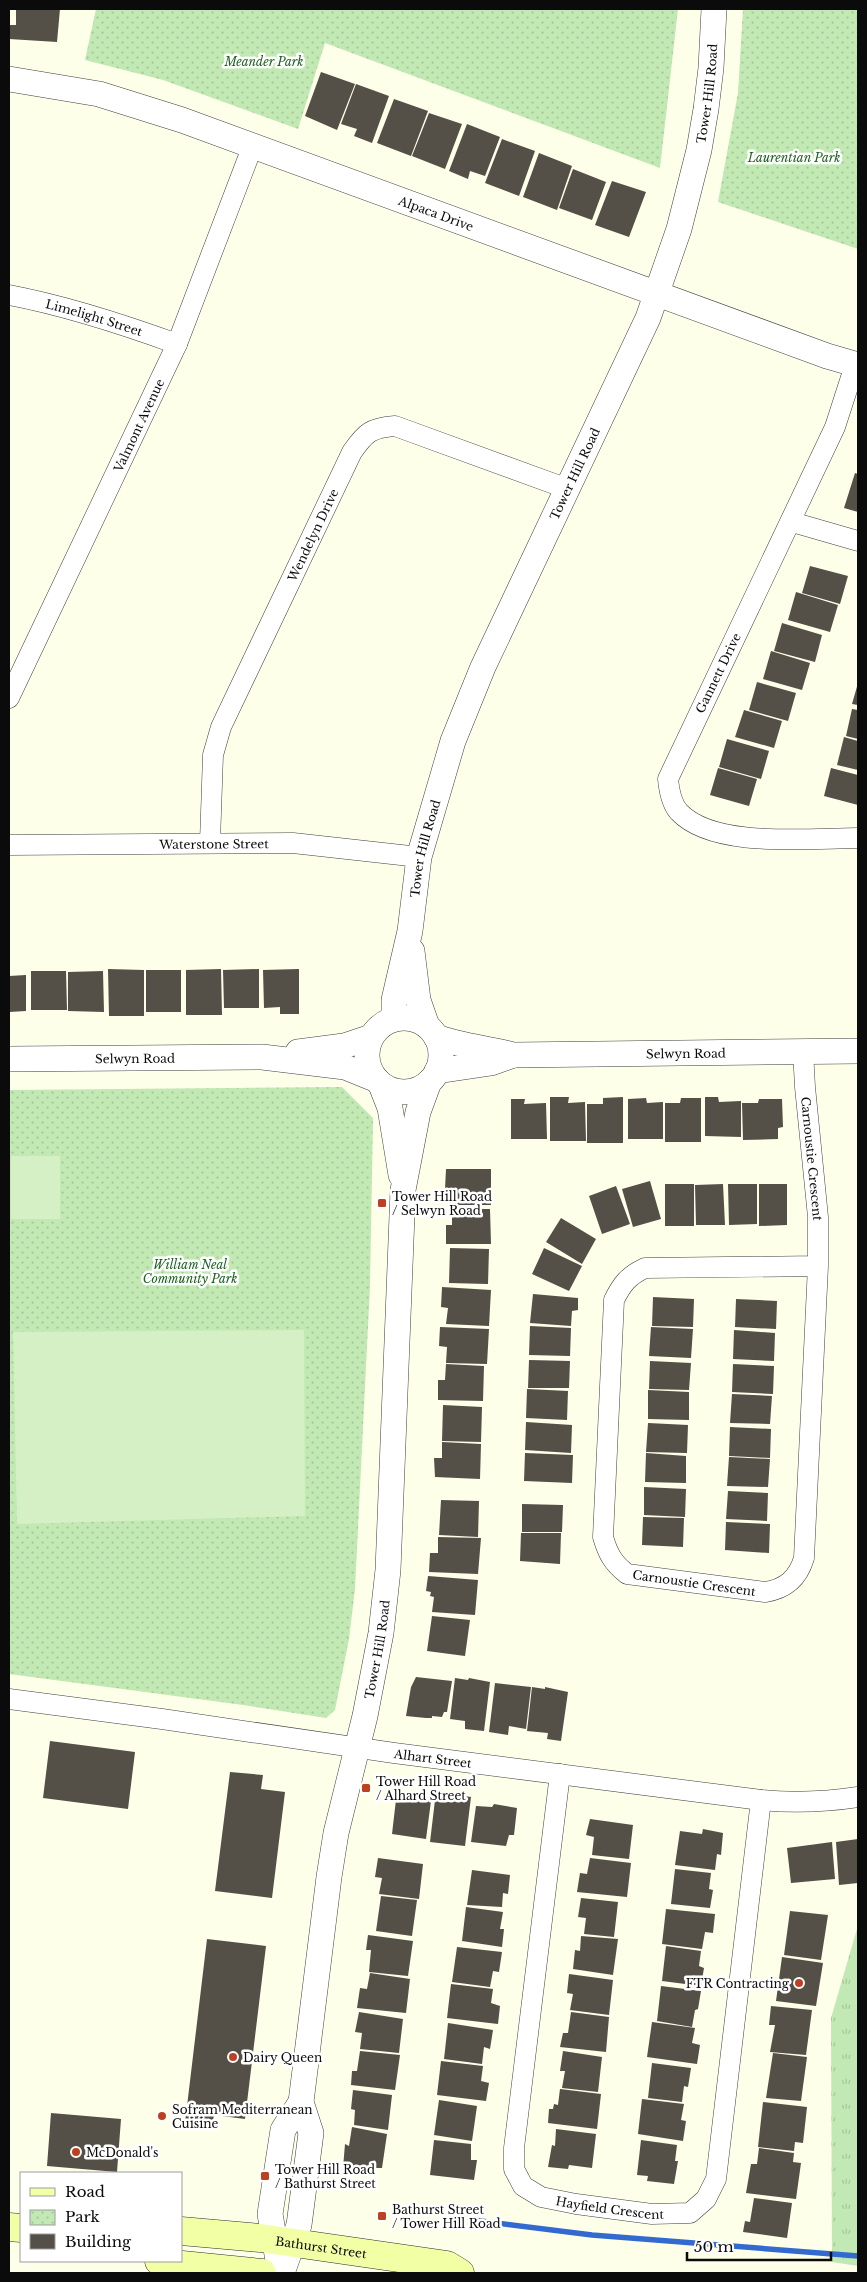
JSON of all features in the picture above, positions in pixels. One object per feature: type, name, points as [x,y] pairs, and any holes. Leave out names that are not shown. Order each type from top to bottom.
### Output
[{"type":"main road","name":"Bathurst Street","points":[[182,2231],[284,2242],[447,2265],[460,2273]]},
{"type":"main road","points":[[160,2262],[262,2273]]},
{"type":"street","name":"Tower Hill Road","points":[[394,1019],[394,1000],[410,932],[419,857],[453,741],[483,667],[568,490],[658,294],[680,229],[699,150],[711,68],[714,9]]},
{"type":"street","name":"Alpaca Drive","points":[[9,78],[99,94],[139,105],[857,365]]},
{"type":"street","name":"Valmont Avenue","points":[[9,698],[177,344],[253,145]]},
{"type":"street","name":"Limelight Street","points":[[9,295],[46,302],[97,316],[177,344]]},
{"type":"street","name":"Gannett Drive","points":[[857,365],[835,427],[792,522],[668,779],[670,794],[677,810],[689,820],[710,830],[746,838],[858,838]]},
{"type":"street","name":"Wendelyn Drive","points":[[210,842],[213,755],[221,727],[352,452],[364,434],[379,427],[395,426],[568,490]]},
{"type":"street","points":[[792,522],[858,541]]},
{"type":"street","name":"Waterstone Street","points":[[9,845],[210,842],[293,844],[419,857]]},
{"type":"street","name":"Tower Hill Road","points":[[410,932],[418,1000],[431,1031]]},
{"type":"street","points":[[394,1019],[411,1019],[431,1031],[441,1054],[433,1077],[411,1092],[396,1091],[379,1082],[370,1071],[367,1048],[372,1037],[385,1023],[394,1019]]},
{"type":"street","name":"Selwyn Road","points":[[431,1031],[460,1046],[487,1048],[514,1055],[858,1050]]},
{"type":"street","name":"Selwyn Road","points":[[262,1057],[344,1046],[372,1037]]},
{"type":"street","name":"Carnoustie Crescent","points":[[803,1051],[818,1218],[818,1266],[804,1558],[801,1570],[794,1580],[785,1586],[777,1590],[765,1592],[627,1574],[616,1566],[608,1554],[603,1537],[614,1300],[623,1282],[645,1268],[818,1266]]},
{"type":"street","name":"Selwyn Road","points":[[433,1077],[492,1063],[514,1055]]},
{"type":"street","name":"Selwyn Road","points":[[9,1059],[262,1057],[345,1066],[379,1082]]},
{"type":"street","name":"Tower Hill Road","points":[[281,2273],[284,2242],[299,2225],[311,2133],[301,2102],[329,1877],[336,1833],[364,1716],[380,1633],[388,1570],[403,1190],[418,1112],[433,1077]]},
{"type":"street","name":"Tower Hill Road","points":[[379,1082],[390,1108],[403,1190]]},
{"type":"street","name":"Alhart Street","points":[[9,1699],[142,1716],[356,1748],[761,1800],[823,1802],[858,1797]]},
{"type":"street","name":"Hayfield Crescent","points":[[560,1774],[515,2138],[514,2169],[523,2186],[541,2197],[643,2212],[690,2213],[706,2199],[716,2179],[761,1800]]},
{"type":"green space","name":"Meander Park","points":[[96,9],[678,9],[660,168],[325,43],[298,129],[163,80],[85,60]]},
{"type":"green space","name":"Laurentian Park","points":[[743,9],[858,9],[858,249],[718,202],[738,93]]},
{"type":"green space","name":"William Neal Community Park","points":[[342,1087],[373,1118],[370,1286],[355,1589],[349,1639],[335,1710],[326,1718],[9,1674],[9,1090]]},
{"type":"green space","points":[[11,1156],[60,1156],[60,1219],[11,1219]]},
{"type":"green space","points":[[304,1330],[305,1516],[17,1524],[13,1332]]},
{"type":"green space","points":[[857,1929],[858,2266],[832,2262],[831,2018]]},
{"type":"building","points":[[16,9],[60,9],[57,42],[9,39],[9,25],[16,25]]},
{"type":"building","points":[[321,72],[355,84],[337,130],[305,116]]},
{"type":"building","points":[[356,84],[389,96],[372,143],[354,136],[357,129],[341,124]]},
{"type":"building","points":[[394,99],[428,111],[411,156],[377,143]]},
{"type":"building","points":[[429,113],[462,124],[445,169],[412,156]]},
{"type":"building","points":[[467,124],[500,137],[485,176],[470,171],[468,179],[449,171]]},
{"type":"building","points":[[502,139],[535,151],[519,196],[485,183]]},
{"type":"building","points":[[539,153],[572,166],[557,210],[523,197]]},
{"type":"building","points":[[573,169],[606,182],[592,220],[559,208]]},
{"type":"building","points":[[612,181],[646,192],[629,237],[595,225]]},
{"type":"building","points":[[855,473],[858,474],[858,512],[844,508]]},
{"type":"building","points":[[810,566],[848,576],[840,604],[802,593]]},
{"type":"building","points":[[796,592],[838,605],[830,632],[788,620]]},
{"type":"building","points":[[782,623],[822,635],[815,662],[774,651]]},
{"type":"building","points":[[771,651],[810,663],[802,690],[763,679]]},
{"type":"building","points":[[757,682],[796,693],[788,721],[749,710]]},
{"type":"building","points":[[858,683],[858,705],[852,704]]},
{"type":"building","points":[[852,709],[858,710],[858,739],[846,736]]},
{"type":"building","points":[[744,710],[782,721],[774,748],[735,737]]},
{"type":"building","points":[[844,737],[858,741],[858,770],[837,765]]},
{"type":"building","points":[[727,739],[769,751],[761,779],[719,767]]},
{"type":"building","points":[[718,768],[757,779],[749,806],[710,795]]},
{"type":"building","points":[[831,768],[858,775],[858,805],[824,796]]},
{"type":"building","points":[[108,969],[144,970],[144,1016],[109,1016]]},
{"type":"building","points":[[221,969],[222,1015],[186,1015],[186,970]]},
{"type":"building","points":[[259,969],[259,1008],[224,1008],[223,970]]},
{"type":"building","points":[[299,969],[299,1014],[280,1014],[280,1007],[264,1008],[263,970]]},
{"type":"building","points":[[146,970],[181,970],[181,1012],[146,1012]]},
{"type":"building","points":[[31,971],[66,971],[67,1010],[31,1010]]},
{"type":"building","points":[[103,971],[104,1012],[68,1011],[68,972]]},
{"type":"building","points":[[26,975],[26,1011],[9,1012],[9,976]]},
{"type":"building","points":[[550,1097],[569,1097],[568,1103],[585,1102],[586,1141],[550,1141]]},
{"type":"building","points":[[623,1097],[623,1143],[587,1143],[587,1104],[603,1104],[603,1098]]},
{"type":"building","points":[[705,1097],[718,1097],[719,1102],[741,1101],[741,1137],[705,1136]]},
{"type":"building","points":[[646,1098],[647,1103],[663,1102],[663,1139],[628,1139],[628,1099]]},
{"type":"building","points":[[681,1098],[701,1098],[701,1142],[665,1142],[665,1103],[680,1103]]},
{"type":"building","points":[[511,1099],[525,1099],[524,1104],[546,1103],[547,1139],[511,1139]]},
{"type":"building","points":[[759,1099],[782,1099],[783,1127],[778,1128],[778,1139],[743,1140],[742,1103],[758,1103]]},
{"type":"building","points":[[446,1169],[491,1169],[491,1205],[452,1205],[452,1189],[445,1189]]},
{"type":"building","points":[[650,1181],[661,1219],[633,1227],[622,1189]]},
{"type":"building","points":[[665,1184],[694,1184],[694,1226],[665,1226]]},
{"type":"building","points":[[723,1184],[725,1225],[696,1225],[695,1185]]},
{"type":"building","points":[[728,1184],[757,1184],[757,1224],[729,1225]]},
{"type":"building","points":[[759,1184],[787,1184],[787,1225],[759,1226]]},
{"type":"building","points":[[616,1186],[630,1224],[602,1234],[589,1196]]},
{"type":"building","points":[[452,1209],[490,1209],[491,1244],[446,1244],[446,1225],[452,1225]]},
{"type":"building","points":[[561,1218],[596,1239],[582,1264],[546,1242]]},
{"type":"building","points":[[450,1248],[489,1249],[488,1284],[449,1283]]},
{"type":"building","points":[[544,1248],[582,1266],[569,1291],[532,1274]]},
{"type":"building","points":[[442,1287],[491,1290],[489,1326],[446,1324],[448,1308],[441,1307]]},
{"type":"building","points":[[533,1294],[578,1298],[578,1310],[572,1311],[571,1326],[530,1323]]},
{"type":"building","points":[[653,1297],[694,1299],[693,1327],[652,1326]]},
{"type":"building","points":[[736,1299],[777,1301],[776,1329],[735,1327]]},
{"type":"building","points":[[530,1326],[571,1328],[570,1356],[529,1355]]},
{"type":"building","points":[[440,1327],[489,1329],[487,1364],[446,1363],[447,1347],[439,1346]]},
{"type":"building","points":[[651,1327],[693,1329],[691,1358],[649,1356]]},
{"type":"building","points":[[734,1330],[775,1333],[774,1361],[733,1359]]},
{"type":"building","points":[[529,1360],[570,1361],[569,1388],[528,1388]]},
{"type":"building","points":[[650,1361],[691,1363],[689,1390],[649,1389]]},
{"type":"building","points":[[446,1364],[484,1366],[483,1401],[438,1400],[438,1380],[445,1380]]},
{"type":"building","points":[[733,1364],[774,1366],[773,1394],[732,1392]]},
{"type":"building","points":[[527,1389],[568,1391],[567,1420],[526,1418]]},
{"type":"building","points":[[648,1390],[689,1392],[689,1420],[648,1419]]},
{"type":"building","points":[[732,1394],[772,1396],[770,1424],[730,1423]]},
{"type":"building","points":[[443,1405],[482,1407],[481,1442],[442,1441]]},
{"type":"building","points":[[526,1422],[572,1425],[571,1453],[525,1450]]},
{"type":"building","points":[[648,1423],[688,1425],[687,1453],[646,1452]]},
{"type":"building","points":[[730,1427],[771,1429],[770,1458],[729,1456]]},
{"type":"building","points":[[442,1442],[481,1444],[480,1479],[435,1477],[434,1458],[442,1458]]},
{"type":"building","points":[[525,1453],[573,1455],[572,1483],[524,1481]]},
{"type":"building","points":[[646,1453],[686,1456],[686,1483],[645,1482]]},
{"type":"building","points":[[729,1457],[770,1459],[768,1487],[727,1486]]},
{"type":"building","points":[[644,1487],[686,1489],[685,1517],[644,1515]]},
{"type":"building","points":[[728,1491],[768,1493],[767,1521],[726,1519]]},
{"type":"building","points":[[441,1500],[479,1501],[478,1537],[439,1535]]},
{"type":"building","points":[[522,1504],[563,1505],[562,1532],[522,1532]]},
{"type":"building","points":[[643,1517],[684,1518],[683,1547],[642,1545]]},
{"type":"building","points":[[726,1522],[770,1524],[769,1553],[725,1550]]},
{"type":"building","points":[[521,1533],[561,1533],[560,1564],[520,1561]]},
{"type":"building","points":[[438,1537],[481,1538],[478,1574],[429,1572],[430,1553],[438,1553]]},
{"type":"building","points":[[428,1576],[478,1580],[475,1615],[432,1612],[434,1597],[430,1596],[431,1592],[426,1591]]},
{"type":"building","points":[[432,1616],[470,1620],[465,1656],[427,1651]]},
{"type":"building","points":[[416,1677],[452,1681],[447,1712],[444,1712],[442,1717],[406,1716],[411,1687]]},
{"type":"building","points":[[455,1678],[468,1680],[469,1678],[490,1682],[484,1731],[465,1729],[465,1721],[450,1719]]},
{"type":"building","points":[[495,1683],[531,1687],[526,1729],[509,1726],[508,1735],[489,1732]]},
{"type":"building","points":[[532,1687],[545,1689],[545,1687],[568,1692],[561,1741],[547,1739],[548,1733],[527,1731]]},
{"type":"building","points":[[50,1741],[135,1752],[128,1809],[43,1798]]},
{"type":"building","points":[[230,1772],[263,1775],[261,1789],[285,1792],[272,1898],[215,1891]]},
{"type":"building","points":[[397,1791],[415,1795],[414,1799],[431,1801],[426,1839],[392,1834]]},
{"type":"building","points":[[457,1795],[471,1797],[465,1846],[430,1842],[435,1800],[450,1802],[452,1797],[456,1798]]},
{"type":"building","points":[[494,1804],[517,1808],[514,1835],[509,1835],[506,1846],[471,1842],[476,1806],[492,1807]]},
{"type":"building","points":[[590,1819],[633,1825],[629,1859],[592,1855],[594,1837],[586,1835]]},
{"type":"building","points":[[703,1829],[723,1833],[721,1855],[717,1854],[715,1870],[675,1865],[680,1831],[702,1834]]},
{"type":"building","points":[[858,1839],[858,1883],[839,1885],[836,1842]]},
{"type":"building","points":[[832,1842],[835,1879],[791,1883],[787,1848]]},
{"type":"building","points":[[378,1858],[423,1864],[419,1899],[379,1894],[382,1878],[375,1877]]},
{"type":"building","points":[[590,1858],[631,1863],[627,1897],[577,1892],[580,1873],[587,1874]]},
{"type":"building","points":[[675,1869],[711,1873],[709,1889],[713,1890],[710,1908],[671,1904]]},
{"type":"building","points":[[472,1870],[510,1875],[508,1894],[503,1893],[502,1907],[467,1905]]},
{"type":"building","points":[[381,1896],[417,1900],[412,1936],[376,1931]]},
{"type":"building","points":[[581,1898],[618,1902],[614,1937],[584,1934],[586,1918],[578,1917]]},
{"type":"building","points":[[466,1907],[503,1912],[500,1929],[504,1929],[502,1947],[462,1941]]},
{"type":"building","points":[[666,1909],[715,1914],[713,1933],[705,1932],[702,1949],[662,1944]]},
{"type":"building","points":[[790,1911],[828,1915],[821,1960],[784,1955]]},
{"type":"building","points":[[368,1935],[413,1941],[408,1976],[369,1972],[371,1950],[366,1950]]},
{"type":"building","points":[[581,1936],[618,1939],[613,1975],[573,1969],[575,1950],[580,1951]]},
{"type":"building","points":[[207,1939],[266,1946],[245,2119],[214,2115],[212,2126],[185,2123]]},
{"type":"building","points":[[666,1946],[701,1951],[699,1966],[704,1968],[701,1986],[662,1981]]},
{"type":"building","points":[[457,1947],[502,1952],[499,1972],[493,1971],[490,1987],[452,1982]]},
{"type":"building","points":[[782,1957],[823,1963],[816,2006],[776,2001]]},
{"type":"building","points":[[370,1973],[410,1979],[406,2013],[357,2008],[360,1988],[367,1989]]},
{"type":"building","points":[[569,1974],[613,1980],[609,2015],[570,2010],[573,1994],[567,1993]]},
{"type":"building","points":[[451,1984],[493,1989],[491,2003],[500,2006],[498,2024],[447,2018]]},
{"type":"building","points":[[661,1986],[701,1991],[692,2027],[657,2021]]},
{"type":"building","points":[[771,2006],[812,2010],[806,2055],[770,2052],[775,2025],[769,2025]]},
{"type":"building","points":[[359,2012],[403,2019],[399,2053],[360,2049],[362,2033],[355,2032]]},
{"type":"building","points":[[571,2012],[609,2017],[606,2052],[560,2047],[563,2033],[568,2033]]},
{"type":"building","points":[[652,2022],[695,2028],[692,2043],[700,2045],[697,2064],[647,2057]]},
{"type":"building","points":[[448,2023],[493,2030],[490,2049],[484,2047],[482,2064],[444,2059]]},
{"type":"building","points":[[360,2051],[400,2055],[395,2090],[351,2085],[352,2071],[357,2071]]},
{"type":"building","points":[[563,2051],[602,2057],[598,2092],[562,2088],[565,2071],[560,2071]]},
{"type":"building","points":[[773,2053],[807,2057],[801,2101],[766,2098]]},
{"type":"building","points":[[441,2061],[483,2066],[481,2081],[489,2083],[486,2101],[437,2095]]},
{"type":"building","points":[[652,2063],[691,2068],[688,2087],[684,2086],[682,2102],[648,2098]]},
{"type":"building","points":[[560,2089],[601,2094],[597,2129],[548,2123],[549,2109],[553,2109],[554,2104],[558,2105]]},
{"type":"building","points":[[353,2090],[392,2095],[388,2130],[354,2125],[355,2110],[351,2109]]},
{"type":"building","points":[[642,2099],[684,2104],[681,2120],[686,2121],[683,2141],[638,2134]]},
{"type":"building","points":[[439,2100],[477,2106],[472,2141],[434,2135]]},
{"type":"building","points":[[763,2102],[807,2107],[803,2143],[795,2142],[794,2151],[758,2147]]},
{"type":"building","points":[[51,2113],[121,2119],[117,2172],[47,2166]]},
{"type":"building","points":[[352,2127],[387,2134],[382,2168],[371,2168],[371,2172],[343,2168],[345,2144],[349,2146]]},
{"type":"building","points":[[556,2129],[596,2134],[592,2168],[569,2165],[568,2169],[548,2167],[552,2145],[555,2146]]},
{"type":"building","points":[[434,2140],[471,2144],[471,2160],[477,2160],[474,2180],[430,2175]]},
{"type":"building","points":[[641,2140],[677,2145],[675,2161],[678,2161],[674,2184],[647,2181],[648,2176],[637,2175]]},
{"type":"building","points":[[759,2148],[794,2153],[793,2162],[801,2163],[796,2199],[746,2193],[751,2164],[757,2164]]},
{"type":"building","points":[[754,2198],[792,2203],[787,2238],[743,2232],[745,2221],[750,2222]]},
{"type":"waterway","points":[[473,2220],[592,2235],[858,2256]]},
{"type":"place","name":"Tower Hill Road / Selwyn Road","points":[[382,1203]]},
{"type":"place","name":"Tower Hill Road / Alhard Street","points":[[366,1788]]},
{"type":"place","name":"FTR Contracting","points":[[799,1983]]},
{"type":"place","name":"Dairy Queen","points":[[233,2057]]},
{"type":"place","name":"Sofram Mediterranean Cuisine","points":[[162,2116]]},
{"type":"place","name":"McDonald's","points":[[76,2152]]},
{"type":"place","name":"Tower Hill Road / Bathurst Street","points":[[265,2176]]},
{"type":"place","name":"Bathurst Street / Tower Hill Road","points":[[382,2216]]}]
